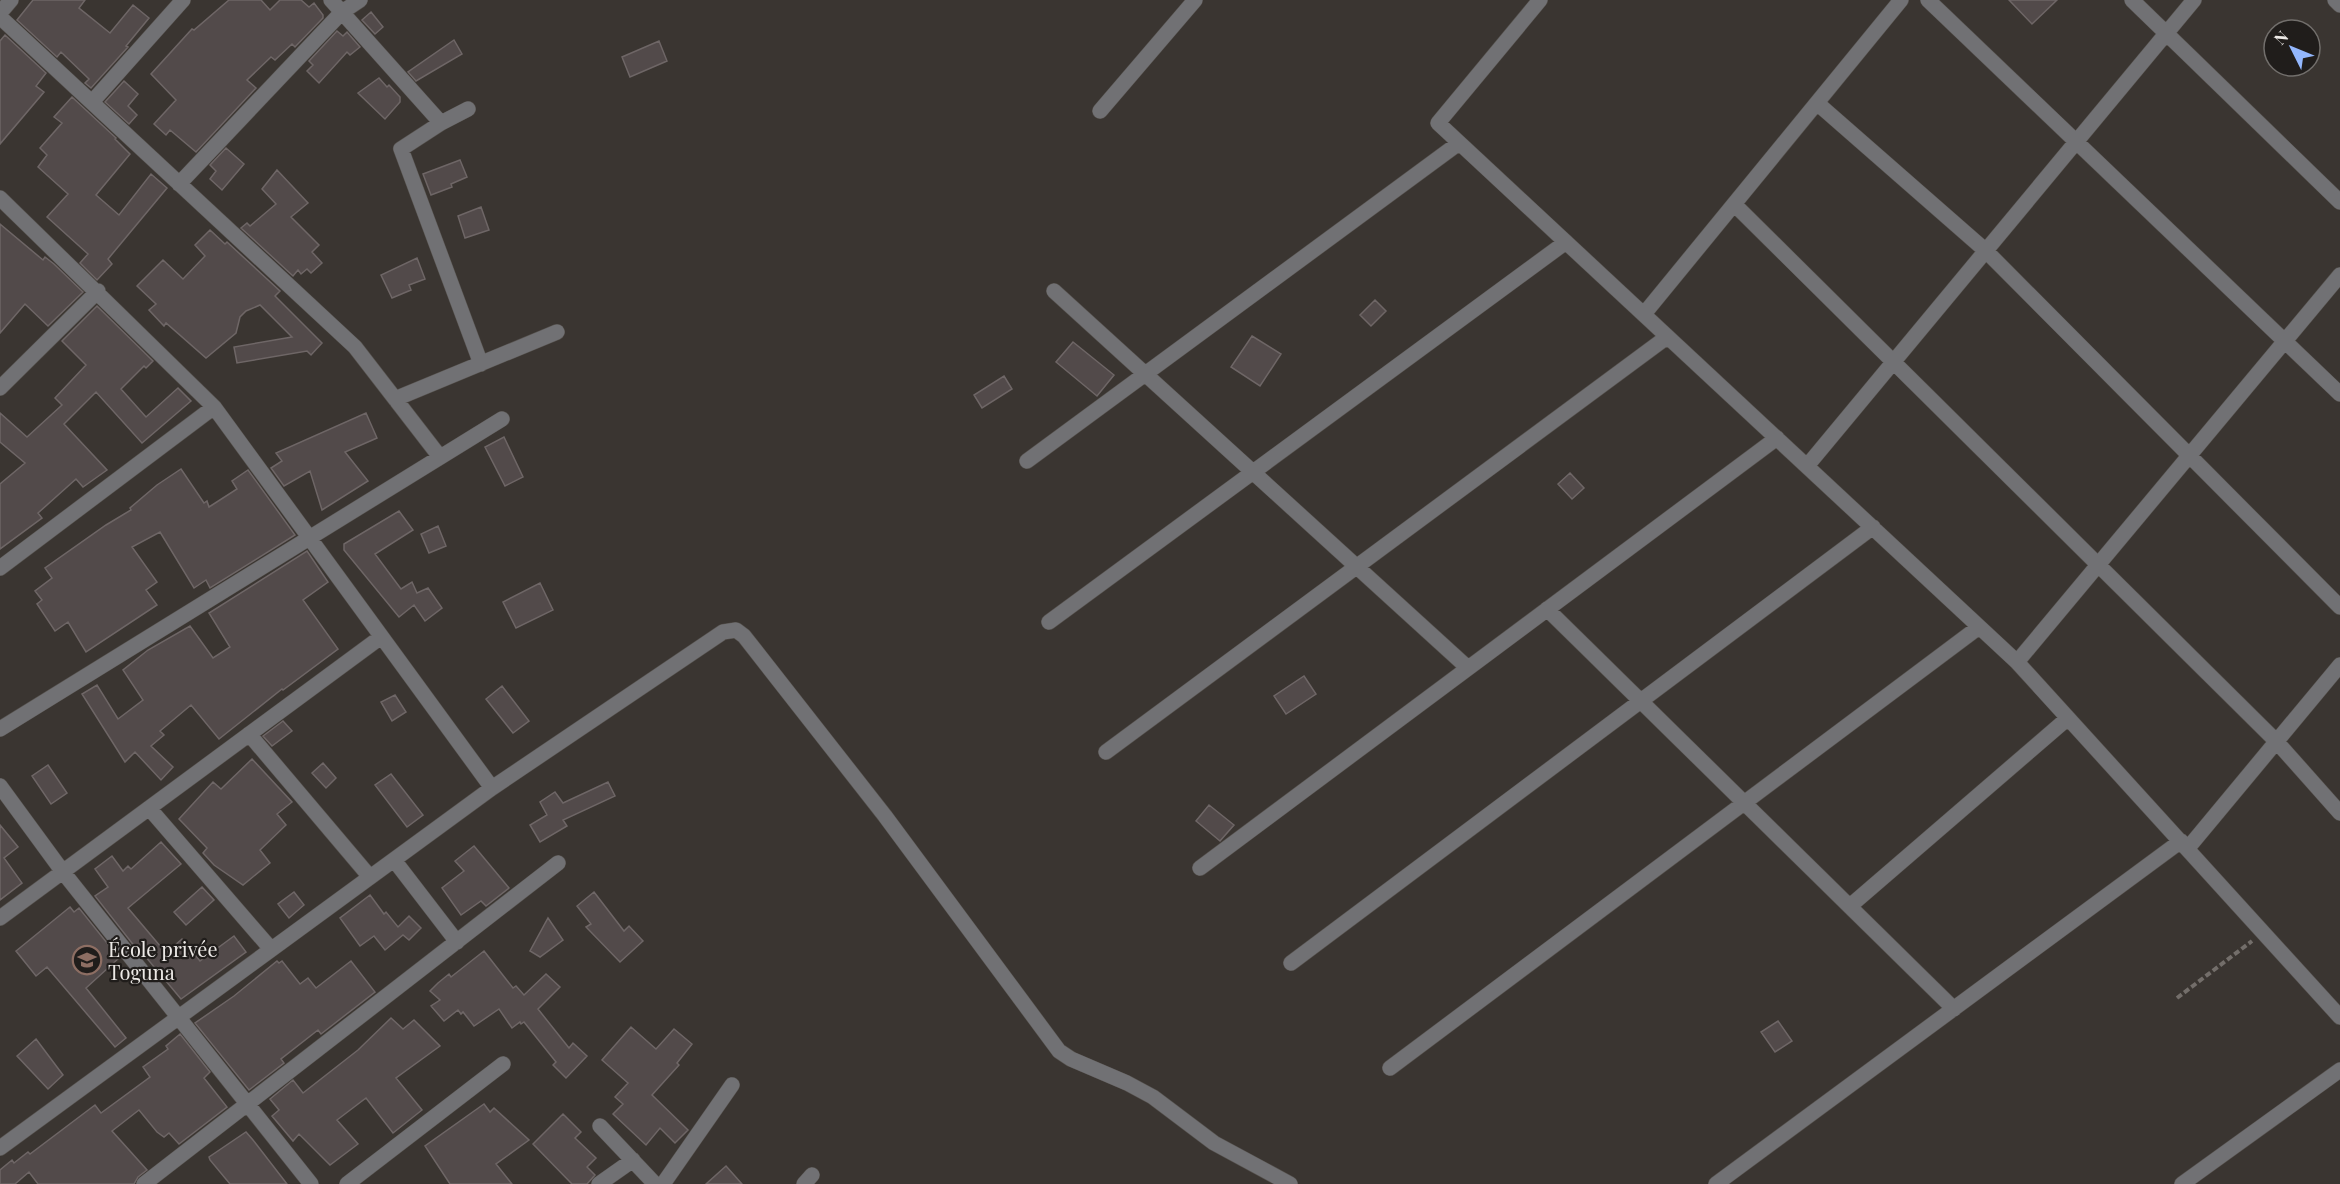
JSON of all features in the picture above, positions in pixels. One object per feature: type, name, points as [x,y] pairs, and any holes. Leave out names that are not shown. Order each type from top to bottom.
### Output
[{"type":"street","points":[[11,0],[0,15],[354,347],[440,457]]},
{"type":"street","points":[[92,102],[183,0]]},
{"type":"street","points":[[331,0],[441,123]]},
{"type":"street","points":[[179,184],[342,12],[360,0]]},
{"type":"street","points":[[1100,111],[1195,0]]},
{"type":"street","points":[[1540,0],[1438,123],[2017,662],[2262,934],[2340,1017]]},
{"type":"street","points":[[1644,315],[1901,0]]},
{"type":"street","points":[[1928,0],[2340,394]]},
{"type":"street","points":[[2132,0],[2340,202]]},
{"type":"street","points":[[1806,466],[2194,0]]},
{"type":"street","points":[[2335,0],[2340,5]]},
{"type":"street","points":[[1817,103],[1986,251],[2340,607]]},
{"type":"street","points":[[468,109],[400,149],[481,363]]},
{"type":"street","points":[[1027,461],[1459,143]]},
{"type":"street","points":[[2,204],[98,291],[214,407],[492,788]]},
{"type":"street","points":[[1734,204],[2277,741],[2340,813]]},
{"type":"street","points":[[1049,622],[1566,242]]},
{"type":"street","points":[[2017,662],[2340,275]]},
{"type":"street","points":[[0,388],[98,291]]},
{"type":"street","points":[[1054,291],[1468,668]]},
{"type":"street","points":[[395,399],[557,332]]},
{"type":"street","points":[[1106,752],[1667,337]]},
{"type":"street","points":[[0,568],[214,407]]},
{"type":"street","points":[[0,729],[502,418]]},
{"type":"street","points":[[1200,868],[1777,438]]},
{"type":"street","points":[[1291,963],[1873,527]]},
{"type":"street","points":[[1547,609],[1954,1008]]},
{"type":"street","points":[[1390,1068],[1980,627]]},
{"type":"street","points":[[0,1148],[492,788],[723,632],[736,630],[744,636],[885,816],[1059,1051],[1071,1059],[1153,1097],[1214,1143],[1290,1184]]},
{"type":"street","points":[[0,918],[381,637]]},
{"type":"street","points":[[1716,1184],[1954,1008],[2184,845],[2277,741],[2340,665]]},
{"type":"street","points":[[1850,906],[2068,718]]},
{"type":"street","points":[[249,734],[370,877]]},
{"type":"street","points":[[0,786],[63,872],[311,1184]]},
{"type":"street","points":[[149,808],[271,950]]},
{"type":"street","points":[[394,860],[457,942]]},
{"type":"street","points":[[144,1184],[558,863]]},
{"type":"street","points":[[347,1184],[503,1064]]},
{"type":"street","points":[[2182,1184],[2340,1070]]},
{"type":"street","points":[[663,1184],[732,1085]]},
{"type":"street","points":[[600,1126],[655,1184]]},
{"type":"street","points":[[599,1184],[633,1160]]},
{"type":"path","points":[[2177,998],[2262,934]]},
{"type":"building","points":[[33,0],[85,0],[79,8],[110,33],[133,5],[149,18],[126,46],[128,47],[91,88],[85,83],[89,79],[61,52],[57,57],[17,20]]},
{"type":"building","points":[[229,0],[261,0],[270,10],[280,0],[301,0],[309,7],[314,3],[323,18],[295,47],[292,44],[275,60],[271,57],[247,80],[256,88],[196,152],[170,130],[166,135],[154,124],[176,100],[151,74],[192,29],[194,30]]},
{"type":"building","points":[[2009,0],[2057,0],[2032,24]]},
{"type":"building","points":[[371,12],[383,27],[375,34],[362,20]]},
{"type":"building","points":[[337,31],[343,36],[347,32],[360,47],[350,55],[347,52],[319,83],[307,71],[313,65],[309,61]]},
{"type":"building","points":[[5,35],[46,73],[36,86],[44,92],[0,144],[0,41]]},
{"type":"building","points":[[454,40],[462,54],[416,81],[408,72]]},
{"type":"building","points":[[659,41],[667,61],[630,77],[622,57]]},
{"type":"building","points":[[379,78],[400,97],[400,102],[385,119],[358,93]]},
{"type":"building","points":[[124,81],[138,94],[128,106],[137,115],[129,124],[105,102]]},
{"type":"building","points":[[72,97],[130,154],[96,195],[119,215],[151,174],[167,188],[108,259],[112,264],[97,280],[80,263],[88,254],[47,217],[68,194],[38,167],[47,155],[40,148],[62,123],[54,117]]},
{"type":"building","points":[[226,148],[244,164],[222,190],[210,179],[216,171],[210,165]]},
{"type":"building","points":[[460,160],[467,177],[451,184],[452,187],[431,195],[423,174]]},
{"type":"building","points":[[277,170],[308,203],[291,217],[319,245],[312,252],[322,263],[311,273],[307,269],[301,274],[298,270],[293,276],[241,228],[247,223],[250,226],[276,204],[262,189]]},
{"type":"building","points":[[481,207],[489,230],[465,238],[458,216]]},
{"type":"building","points":[[0,224],[43,260],[45,257],[54,264],[83,292],[48,326],[25,304],[0,333]]},
{"type":"building","points":[[210,230],[225,244],[227,242],[280,291],[275,296],[322,343],[311,355],[307,351],[237,363],[234,347],[292,337],[260,305],[246,311],[240,317],[236,333],[206,358],[166,323],[164,326],[149,310],[156,304],[137,286],[163,260],[183,279],[205,256],[195,245]]},
{"type":"building","points":[[417,258],[425,279],[409,285],[411,290],[392,298],[381,275]]},
{"type":"building","points":[[1375,300],[1386,311],[1371,326],[1360,315]]},
{"type":"building","points":[[97,306],[153,361],[146,368],[144,366],[121,389],[146,417],[178,388],[191,401],[142,443],[96,392],[64,424],[107,470],[83,487],[76,479],[38,513],[42,518],[0,549],[0,484],[25,463],[0,442],[0,413],[27,437],[62,405],[55,398],[86,365],[62,341]]},
{"type":"building","points":[[1252,336],[1281,354],[1260,386],[1231,367]]},
{"type":"building","points":[[1073,342],[1114,375],[1097,396],[1056,362]]},
{"type":"building","points":[[1004,376],[1012,389],[982,408],[974,395]]},
{"type":"building","points":[[366,413],[377,438],[345,452],[368,481],[322,510],[310,471],[284,486],[271,468],[282,461],[276,453]]},
{"type":"building","points":[[504,437],[523,477],[505,486],[485,447]]},
{"type":"building","points":[[181,469],[204,503],[207,501],[209,507],[237,489],[232,481],[248,470],[295,535],[210,588],[206,580],[194,588],[160,532],[132,547],[157,582],[146,590],[157,605],[86,652],[68,622],[55,631],[37,604],[42,600],[35,591],[52,578],[45,568],[131,510],[130,508],[157,485]]},
{"type":"building","points":[[1570,473],[1584,488],[1572,499],[1558,484]]},
{"type":"building","points":[[399,511],[413,530],[375,554],[401,589],[412,582],[417,593],[428,588],[442,608],[425,621],[414,605],[399,617],[344,550],[344,544]]},
{"type":"building","points":[[438,526],[446,546],[429,553],[421,534]]},
{"type":"building","points":[[307,551],[328,582],[303,600],[338,649],[282,689],[219,739],[191,705],[160,731],[164,735],[151,746],[173,767],[161,780],[135,752],[125,762],[82,694],[97,685],[118,719],[143,700],[123,670],[148,650],[190,626],[213,658],[230,647],[209,613]]},
{"type":"building","points":[[540,583],[553,610],[516,628],[503,602]]},
{"type":"building","points":[[1304,676],[1316,694],[1286,714],[1274,696]]},
{"type":"building","points":[[502,686],[529,721],[513,733],[486,699]]},
{"type":"building","points":[[395,695],[406,712],[392,721],[381,702]]},
{"type":"building","points":[[283,721],[292,731],[272,746],[263,736]]},
{"type":"building","points":[[252,759],[292,802],[277,814],[286,825],[260,850],[270,863],[243,885],[214,865],[203,853],[207,848],[179,819],[213,782],[221,789]]},
{"type":"building","points":[[323,763],[336,778],[326,788],[312,773]]},
{"type":"building","points":[[48,765],[67,793],[51,804],[32,776]]},
{"type":"building","points":[[391,774],[423,815],[407,827],[375,785]]},
{"type":"building","points":[[608,782],[615,796],[563,820],[567,826],[540,842],[530,825],[547,815],[540,802],[555,792],[563,803]]},
{"type":"building","points":[[1209,805],[1234,825],[1220,841],[1196,821]]},
{"type":"building","points":[[0,825],[18,847],[4,858],[22,883],[0,900]]},
{"type":"building","points":[[161,842],[181,864],[128,908],[166,953],[182,939],[200,961],[234,936],[246,952],[181,999],[140,950],[139,952],[95,896],[108,887],[95,869],[112,856],[123,871],[128,866],[131,869]]},
{"type":"building","points":[[474,846],[509,888],[486,906],[481,901],[461,915],[442,888],[464,871],[455,861]]},
{"type":"building","points":[[202,887],[214,900],[186,925],[174,912]]},
{"type":"building","points":[[294,892],[304,905],[289,918],[278,904]]},
{"type":"building","points":[[594,892],[624,931],[629,926],[643,941],[620,962],[586,927],[591,924],[577,906]]},
{"type":"building","points":[[370,895],[384,914],[386,912],[398,927],[409,916],[421,928],[409,940],[403,935],[385,950],[374,936],[360,946],[340,918]]},
{"type":"building","points":[[70,907],[74,912],[79,908],[119,958],[86,988],[126,1038],[115,1047],[47,967],[36,976],[16,951]]},
{"type":"building","points":[[548,918],[563,940],[540,957],[530,951]]},
{"type":"building","points":[[484,951],[513,988],[516,986],[524,995],[546,974],[560,987],[538,1009],[569,1048],[573,1043],[587,1056],[566,1078],[553,1065],[556,1062],[524,1022],[512,1028],[499,1009],[474,1026],[463,1012],[461,1014],[458,1010],[444,1021],[431,1006],[440,1000],[430,991],[449,974],[451,977]]},
{"type":"building","points":[[277,961],[279,963],[282,961],[300,984],[308,978],[316,988],[351,961],[375,992],[321,1034],[318,1030],[281,1059],[284,1063],[249,1090],[195,1023],[234,996]]},
{"type":"building","points":[[391,1018],[403,1029],[414,1020],[440,1046],[396,1078],[422,1110],[393,1133],[366,1098],[337,1120],[358,1144],[330,1165],[299,1134],[293,1141],[272,1116],[279,1110],[270,1099],[293,1080],[303,1093],[358,1050]]},
{"type":"building","points":[[1778,1021],[1792,1041],[1775,1052],[1761,1032]]},
{"type":"building","points":[[631,1027],[656,1049],[674,1029],[692,1044],[677,1063],[679,1065],[652,1095],[688,1130],[675,1143],[660,1128],[646,1145],[613,1114],[623,1104],[615,1097],[628,1083],[602,1060]]},
{"type":"building","points":[[180,1034],[210,1072],[204,1078],[227,1107],[179,1144],[169,1133],[164,1137],[157,1132],[139,1110],[112,1131],[147,1170],[138,1177],[134,1184],[38,1184],[29,1172],[15,1184],[0,1184],[0,1170],[12,1160],[14,1163],[28,1152],[30,1154],[95,1105],[101,1113],[150,1077],[143,1067],[168,1049],[166,1046]]},
{"type":"building","points":[[36,1039],[63,1075],[48,1089],[17,1056]]},
{"type":"building","points":[[484,1104],[490,1112],[494,1108],[529,1140],[496,1164],[512,1184],[450,1184],[425,1146]]},
{"type":"building","points":[[563,1114],[581,1132],[575,1138],[596,1158],[587,1167],[595,1175],[587,1184],[572,1184],[533,1144]]},
{"type":"building","points":[[246,1132],[287,1184],[230,1184],[210,1160],[209,1157]]},
{"type":"building","points":[[726,1166],[742,1184],[706,1184]]},
{"type":"place","name":"École privée Toguna","points":[[87,960]]}]
